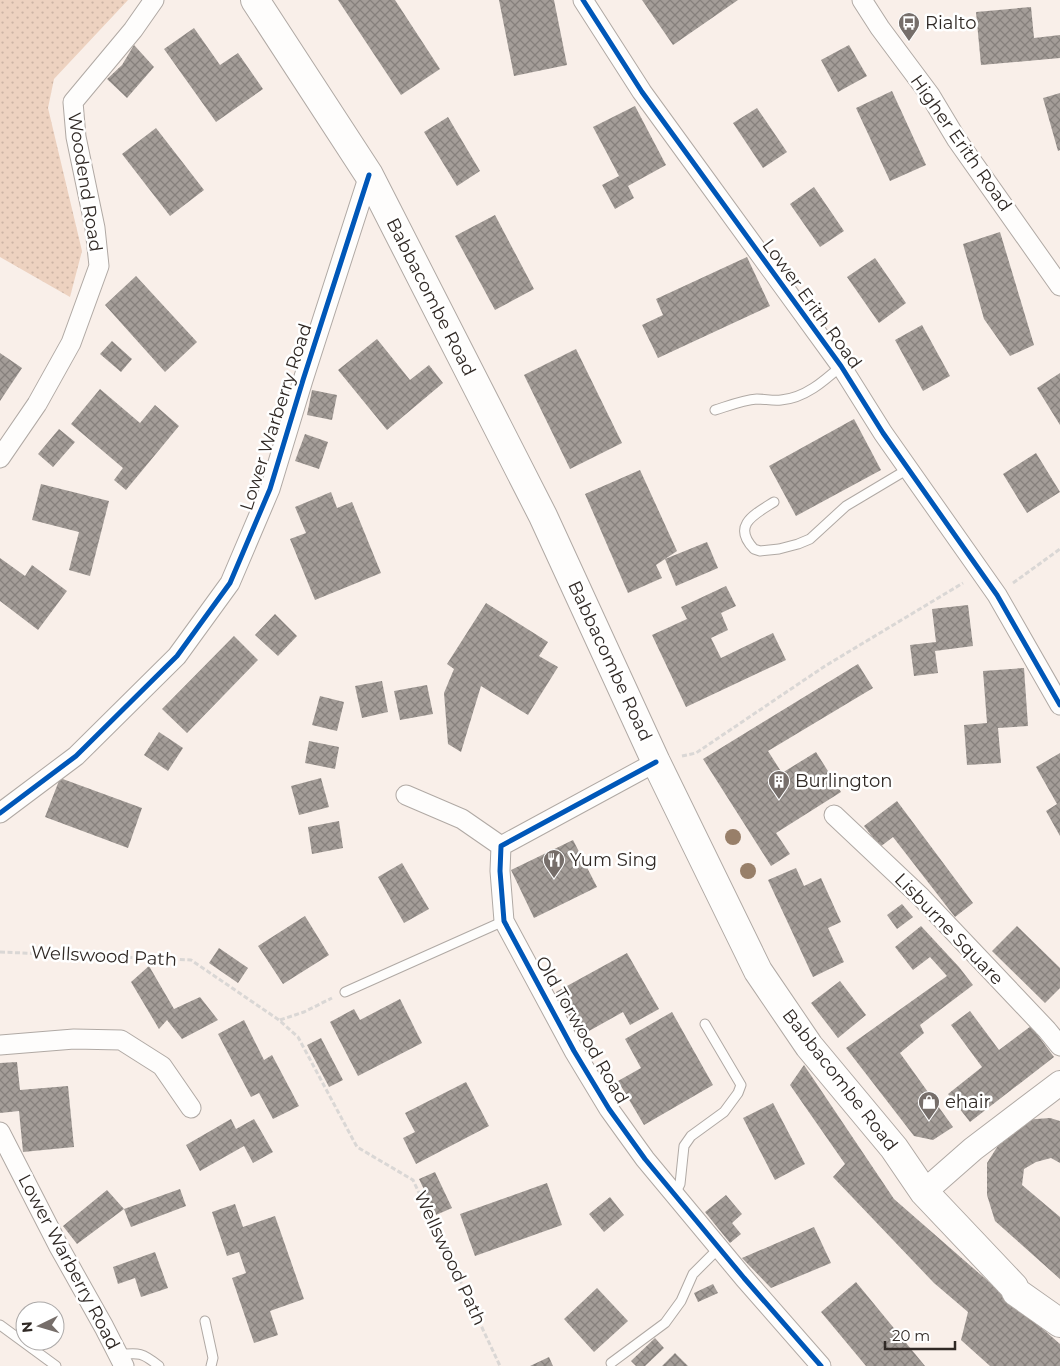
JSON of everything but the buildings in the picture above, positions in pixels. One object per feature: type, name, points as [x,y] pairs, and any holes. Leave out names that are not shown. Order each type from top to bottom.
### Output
[{"type":"main road","name":"Babbacombe Road","points":[[255,0],[369,175],[543,516],[656,762],[758,971],[809,1046],[894,1148],[924,1192],[1014,1287],[1016,1292],[1060,1323]]},
{"type":"street","name":"Woodend Road","points":[[3,448],[37,404],[71,343],[99,266],[95,228],[76,137],[72,102],[133,30],[154,0]]},
{"type":"street","name":"Lower Erith Road","points":[[583,0],[642,92],[841,366],[883,433],[997,595],[1060,705]]},
{"type":"street","name":"Higher Erith Road","points":[[862,0],[880,28],[930,95],[956,140],[1060,286]]},
{"type":"street","name":"Lower Warberry Road","points":[[0,813],[76,756],[177,656],[230,583],[270,489],[369,175]]},
{"type":"street","points":[[406,795],[462,819],[500,846],[656,762]]},
{"type":"street","name":"Lisburne Square","points":[[834,815],[921,897],[1060,1046]]},
{"type":"street","name":"Old Torwood Road","points":[[500,846],[504,921],[574,1051],[609,1109],[675,1195],[821,1366]]},
{"type":"street","points":[[0,1045],[74,1038],[121,1040],[162,1066],[191,1108]]},
{"type":"street","points":[[924,1192],[973,1150],[1059,1087]]},
{"type":"street","name":"Lower Warberry Road","points":[[0,1132],[58,1245],[121,1360]]},
{"type":"lane","points":[[715,410],[756,399],[781,400],[798,396],[812,389],[841,366]]},
{"type":"lane","points":[[774,502],[751,516],[746,523],[744,531],[754,549],[760,551],[779,549],[810,539],[846,506],[908,469]]},
{"type":"lane","points":[[345,992],[504,921]]},
{"type":"lane","points":[[675,1195],[680,1184],[684,1146],[691,1136],[724,1112],[738,1093],[741,1085],[705,1024]]},
{"type":"lane","points":[[611,1363],[665,1322],[681,1301],[693,1274],[719,1248]]},
{"type":"lane","points":[[205,1321],[213,1358],[211,1366]]},
{"type":"lane","points":[[0,1325],[56,1366]]},
{"type":"lane","points":[[121,1360],[137,1352],[147,1356],[160,1366]]},
{"type":"path","points":[[997,595],[1060,549]]},
{"type":"path","points":[[656,762],[696,753],[825,666],[980,572]]},
{"type":"path","points":[[279,1020],[304,1012],[345,992]]},
{"type":"shaded area","points":[[0,0],[128,0],[54,79],[48,108],[82,251],[70,297],[0,257]]},
{"type":"cycle path","points":[[583,0],[642,92],[841,366],[883,433],[997,595],[1060,705]]},
{"type":"cycle path","points":[[0,813],[76,756],[177,656],[230,583],[270,489],[369,175]]},
{"type":"cycle path","points":[[656,762],[501,846],[500,871],[504,921],[574,1051],[609,1109],[645,1159],[744,1278],[821,1366]]},
{"type":"place","name":"Rialto","points":[[909,42]]},
{"type":"place","name":"Burlington","points":[[779,800]]},
{"type":"place","name":"Yum Sing","points":[[554,879]]},
{"type":"place","name":"ehair","points":[[929,1121]]}]
